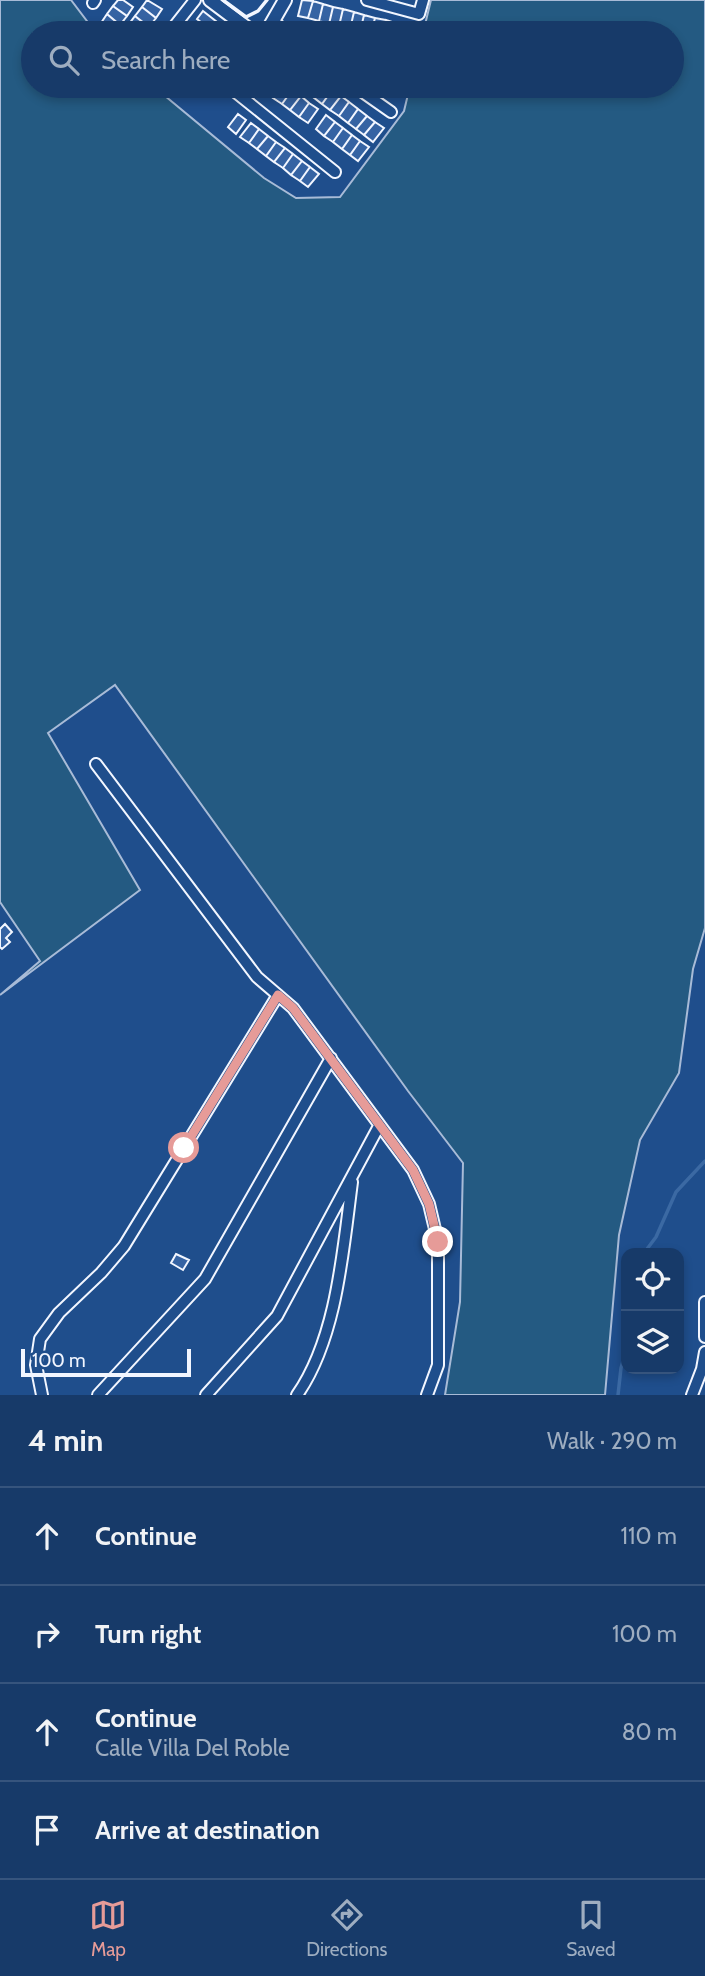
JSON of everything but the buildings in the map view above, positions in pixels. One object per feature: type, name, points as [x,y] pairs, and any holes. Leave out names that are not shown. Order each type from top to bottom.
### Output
[{"type":"street","points":[[178,21],[195,0]]},
{"type":"street","points":[[274,21],[285,0]]},
{"type":"street","points":[[366,0],[419,14],[423,0]]},
{"type":"street","points":[[212,1],[238,21]]},
{"type":"street","points":[[243,98],[335,172]]},
{"type":"street","points":[[370,98],[391,113]]},
{"type":"street","points":[[96,764],[257,977],[293,1008],[413,1170],[429,1204],[438,1242],[438,1365],[427,1395]]},
{"type":"street","points":[[42,1395],[36,1365],[40,1339],[59,1313],[124,1246],[278,995]]},
{"type":"street","points":[[98,1395],[205,1279],[331,1058]]},
{"type":"street","points":[[206,1395],[277,1316],[379,1126]]},
{"type":"street","points":[[297,1395],[311,1371],[330,1316],[342,1258],[354,1173]]},
{"type":"street","points":[[705,1302],[705,1338]]},
{"type":"street","points":[[692,1395],[705,1352]]},
{"type":"shaded area","points":[[0,0],[71,0],[87,21],[21,21],[21,98],[167,98],[264,178],[296,198],[340,197],[404,111],[407,98],[684,98],[684,21],[426,21],[431,0],[705,0],[705,928],[693,969],[679,1073],[640,1140],[619,1235],[605,1395],[445,1395],[460,1302],[463,1163],[115,685],[48,733],[140,890],[0,995],[40,961],[0,902]]},
{"type":"waterway","points":[[648,1248],[656,1237],[676,1192],[705,1161]]},
{"type":"waterway","points":[[626,1278],[625,1280],[626,1278]]},
{"type":"waterway","points":[[618,1395],[621,1368]]},
{"type":"wall","points":[[223,0],[246,17],[258,11],[267,0]]},
{"type":"route","points":[[184,1148],[278,995],[293,1008],[413,1170],[429,1204],[438,1242]]}]
